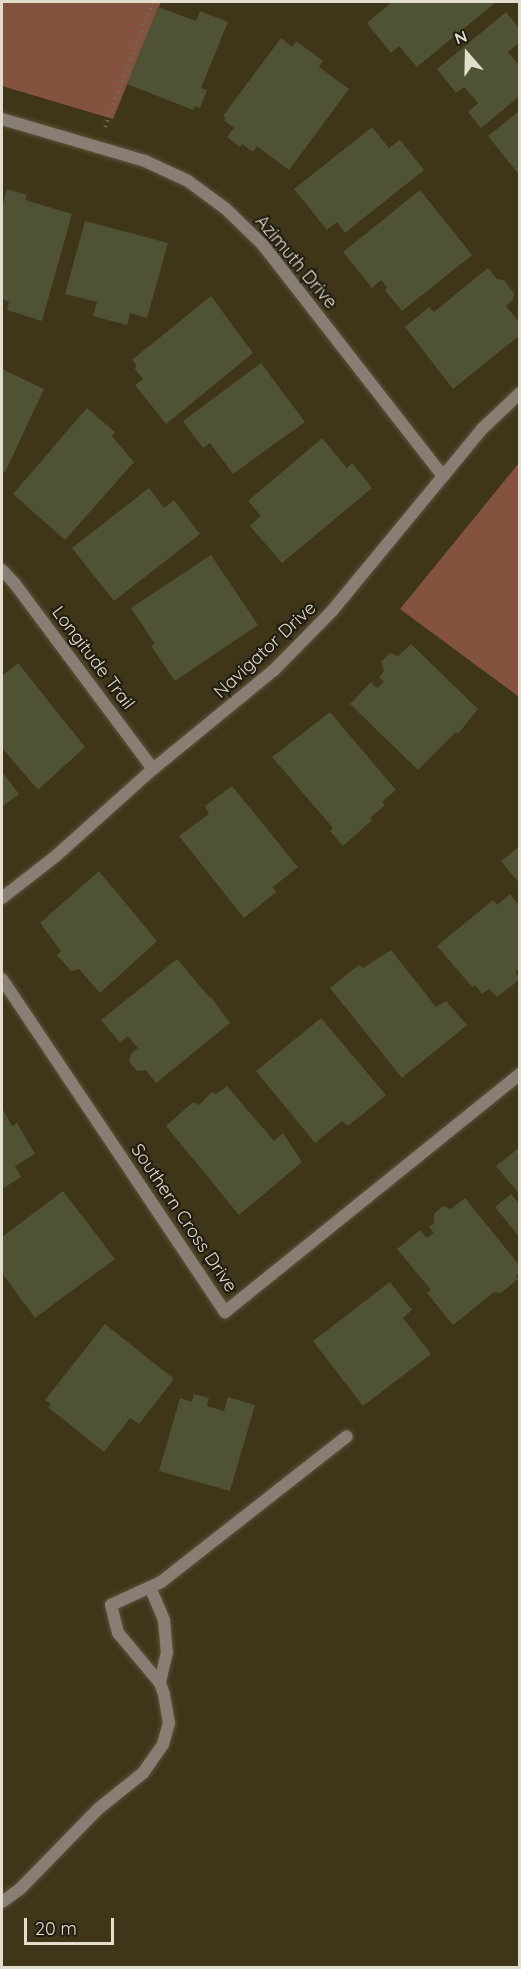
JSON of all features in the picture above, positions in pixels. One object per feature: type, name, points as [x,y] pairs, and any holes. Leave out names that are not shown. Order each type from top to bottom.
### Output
[{"type":"street","name":"Azimuth Drive","points":[[2,118],[145,161],[188,181],[226,209],[263,245],[443,476]]},
{"type":"street","name":"Navigator Drive","points":[[2,898],[57,855],[153,769],[274,670],[332,611],[482,429],[519,393]]},
{"type":"street","name":"Longitude Trail","points":[[2,570],[15,584],[153,769]]},
{"type":"street","name":"Southern Cross Drive","points":[[2,979],[225,1312],[519,1074]]},
{"type":"street","points":[[2,1902],[20,1889],[98,1809],[143,1773],[163,1744],[170,1723],[160,1683],[118,1632],[111,1605],[161,1582],[347,1437]]},
{"type":"street","points":[[150,1587],[164,1620],[167,1652],[160,1683]]},
{"type":"path","points":[[97,147],[153,2]]},
{"type":"shaded area","points":[[2,2],[161,2],[113,119],[2,86]]},
{"type":"shaded area","points":[[519,463],[519,697],[400,609]]},
{"type":"building","points":[[392,2],[496,2],[417,67],[399,46],[391,53],[367,23]]},
{"type":"building","points":[[158,7],[196,21],[200,11],[228,22],[201,88],[207,90],[200,108],[195,106],[193,110],[127,84]]},
{"type":"building","points":[[506,12],[520,29],[520,42],[508,52],[520,66],[520,96],[481,128],[468,112],[478,103],[464,87],[456,93],[437,69]]},
{"type":"building","points":[[281,38],[292,47],[296,41],[323,61],[319,67],[349,89],[289,170],[257,146],[253,152],[242,144],[240,147],[227,137],[234,128],[224,120],[226,118],[223,116]]},
{"type":"building","points":[[520,110],[520,176],[488,136]]},
{"type":"building","points":[[372,127],[389,148],[400,140],[424,170],[345,233],[337,222],[327,230],[294,189]]},
{"type":"building","points":[[7,189],[27,195],[25,200],[72,214],[42,321],[7,310],[9,302],[2,299],[2,207]]},
{"type":"building","points":[[420,190],[472,255],[402,311],[385,290],[387,287],[381,280],[372,288],[343,252]]},
{"type":"building","points":[[85,221],[168,243],[147,318],[130,313],[127,325],[93,316],[97,302],[65,294]]},
{"type":"building","points":[[488,268],[497,279],[504,280],[514,293],[513,300],[506,306],[520,323],[520,335],[453,389],[405,327],[429,307],[434,312]]},
{"type":"building","points":[[211,296],[253,353],[166,424],[135,385],[143,379],[135,369],[136,364],[132,360]]},
{"type":"building","points":[[261,363],[305,422],[233,474],[210,443],[203,448],[183,421]]},
{"type":"building","points":[[2,369],[44,389],[5,472],[2,471]]},
{"type":"building","points":[[87,408],[115,432],[112,436],[134,462],[65,540],[13,494]]},
{"type":"building","points":[[322,438],[347,468],[352,463],[372,488],[282,563],[250,526],[261,516],[248,501]]},
{"type":"building","points":[[149,488],[164,508],[174,500],[200,534],[114,601],[72,548]]},
{"type":"building","points":[[211,555],[258,625],[175,681],[151,646],[155,644],[131,608]]},
{"type":"building","points":[[411,644],[478,709],[458,734],[456,732],[418,770],[350,704],[371,682],[377,688],[384,682],[379,677],[384,671],[381,662],[390,653],[398,656]]},
{"type":"building","points":[[18,663],[85,747],[38,790],[2,748],[2,676]]},
{"type":"building","points":[[330,712],[396,790],[382,802],[385,805],[370,818],[372,820],[343,846],[330,831],[333,828],[272,757]]},
{"type":"building","points":[[2,772],[19,794],[2,807]]},
{"type":"building","points":[[232,786],[298,867],[273,887],[276,892],[244,918],[179,836],[209,814],[205,806]]},
{"type":"building","points":[[520,846],[520,884],[501,861]]},
{"type":"building","points":[[99,871],[157,941],[100,993],[79,969],[71,971],[57,955],[61,951],[40,923]]},
{"type":"building","points":[[510,894],[520,906],[520,968],[515,972],[520,979],[497,997],[489,989],[482,994],[475,985],[472,987],[437,946],[493,900],[497,905]]},
{"type":"building","points":[[391,950],[436,1007],[446,1001],[467,1025],[402,1078],[330,988],[359,965],[363,968]]},
{"type":"building","points":[[177,959],[211,997],[230,1023],[156,1083],[146,1070],[137,1071],[129,1061],[131,1054],[138,1048],[128,1036],[120,1043],[101,1020]]},
{"type":"building","points":[[321,1018],[386,1095],[348,1126],[342,1121],[315,1143],[256,1071]]},
{"type":"building","points":[[227,1086],[274,1141],[283,1133],[302,1162],[239,1215],[166,1126],[193,1102],[199,1105],[212,1092],[216,1094]]},
{"type":"building","points":[[2,1108],[12,1126],[17,1123],[35,1154],[15,1166],[21,1177],[2,1189]]},
{"type":"building","points":[[520,1147],[520,1195],[496,1166]]},
{"type":"building","points":[[63,1191],[115,1259],[35,1318],[2,1273],[2,1237]]},
{"type":"building","points":[[511,1194],[518,1202],[520,1201],[520,1238],[495,1207]]},
{"type":"building","points":[[465,1198],[520,1266],[520,1273],[516,1276],[518,1279],[501,1293],[494,1292],[453,1325],[427,1293],[431,1290],[397,1249],[420,1230],[427,1238],[434,1233],[429,1227],[434,1223],[434,1214],[443,1206],[451,1209]]},
{"type":"building","points":[[390,1282],[412,1310],[403,1318],[431,1354],[363,1406],[313,1341]]},
{"type":"building","points":[[105,1324],[174,1379],[139,1424],[130,1418],[104,1452],[48,1407],[51,1404],[45,1400]]},
{"type":"building","points":[[194,1394],[209,1398],[207,1406],[224,1411],[228,1397],[255,1405],[230,1491],[159,1471],[180,1398],[192,1402]]}]
